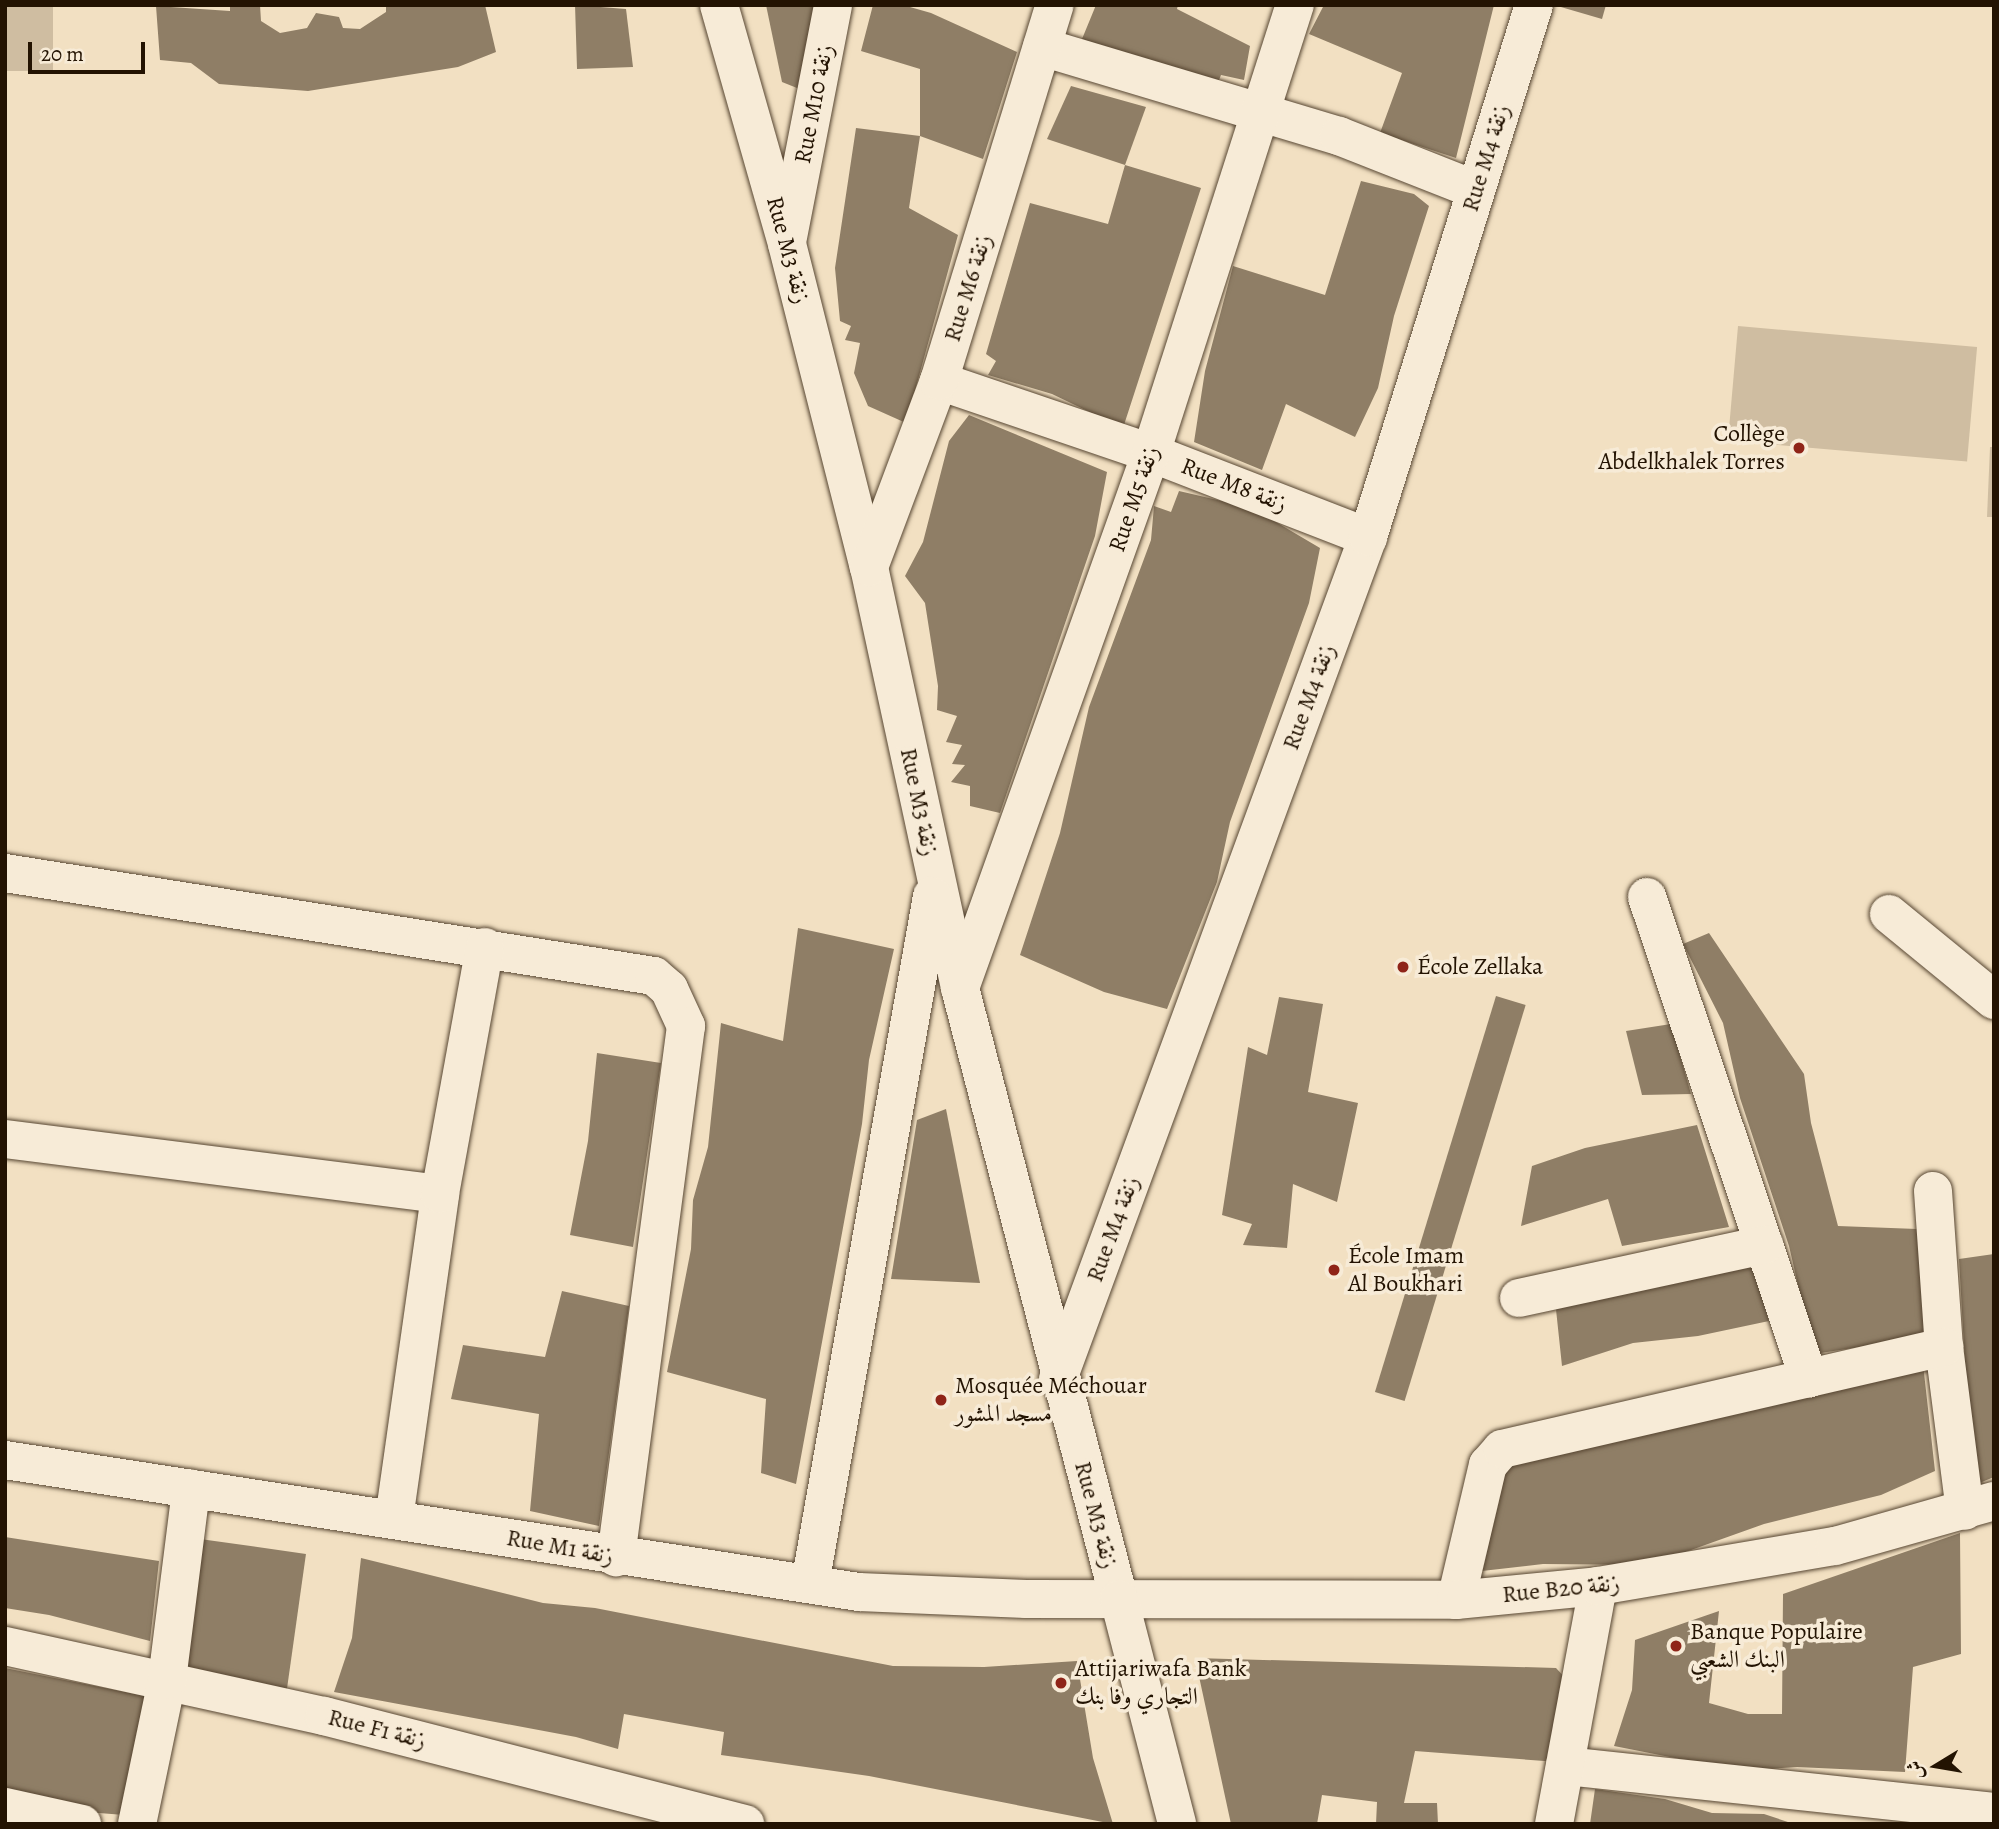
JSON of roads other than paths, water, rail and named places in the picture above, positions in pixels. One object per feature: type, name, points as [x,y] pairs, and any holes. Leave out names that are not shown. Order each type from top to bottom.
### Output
[{"type":"street","name":"Rue M3 زنقة","points":[[719,5],[787,244],[869,567],[960,988],[1058,1379],[1177,1824]]},
{"type":"street","name":"Rue M10 زنقة","points":[[787,244],[833,5]]},
{"type":"street","name":"Rue M6 زنقة","points":[[869,567],[939,381],[1055,5]]},
{"type":"street","name":"Rue M5 زنقة","points":[[960,988],[1151,453],[1295,5]]},
{"type":"street","name":"Rue M4 زنقة","points":[[1058,1379],[1368,537],[1534,5]]},
{"type":"street","points":[[1042,47],[1339,136],[1476,190]]},
{"type":"street","name":"Rue M8 زنقة","points":[[939,381],[1151,453],[1368,537]]},
{"type":"street","points":[[5,873],[485,947],[654,976],[679,1004],[686,1026],[616,1557]]},
{"type":"street","points":[[810,1584],[935,877]]},
{"type":"street","points":[[1647,897],[1809,1379]]},
{"type":"street","points":[[1889,914],[1994,1000]]},
{"type":"street","points":[[394,1519],[440,1194],[485,947]]},
{"type":"street","points":[[5,1139],[440,1194]]},
{"type":"street","points":[[1933,1191],[1944,1347],[1979,1506]]},
{"type":"street","points":[[1519,1298],[1764,1245]]},
{"type":"street","points":[[1456,1600],[1488,1465],[1502,1448],[1944,1347]]},
{"type":"street","name":"Rue M1 زنقة","points":[[5,1460],[394,1519],[616,1557],[810,1584],[917,1596],[1119,1599]]},
{"type":"street","points":[[137,1824],[167,1680],[191,1489]]},
{"type":"street","name":"Rue B20 زنقة","points":[[1119,1599],[1456,1600],[1598,1586],[1835,1546],[1979,1506]]},
{"type":"street","points":[[1554,1824],[1598,1586]]},
{"type":"street","name":"Rue F1 زنقة","points":[[5,1646],[167,1680],[687,1817],[745,1824]]},
{"type":"street","points":[[1565,1766],[1994,1812]]},
{"type":"street","points":[[5,1807],[82,1824]]},
{"type":"place","name":"Collège Abdelkhalek Torres","points":[[1799,448]]},
{"type":"place","name":"École Zellaka","points":[[1403,967]]},
{"type":"place","name":"École Imam Al Boukhari","points":[[1334,1270]]},
{"type":"place","name":"Mosquée Méchouar مسجد المشور","points":[[941,1400]]},
{"type":"place","name":"Banque Populaire البنك الشعبي","points":[[1676,1646]]},
{"type":"place","name":"Attijariwafa Bank التجاري وفا بنك","points":[[1061,1683]]}]
